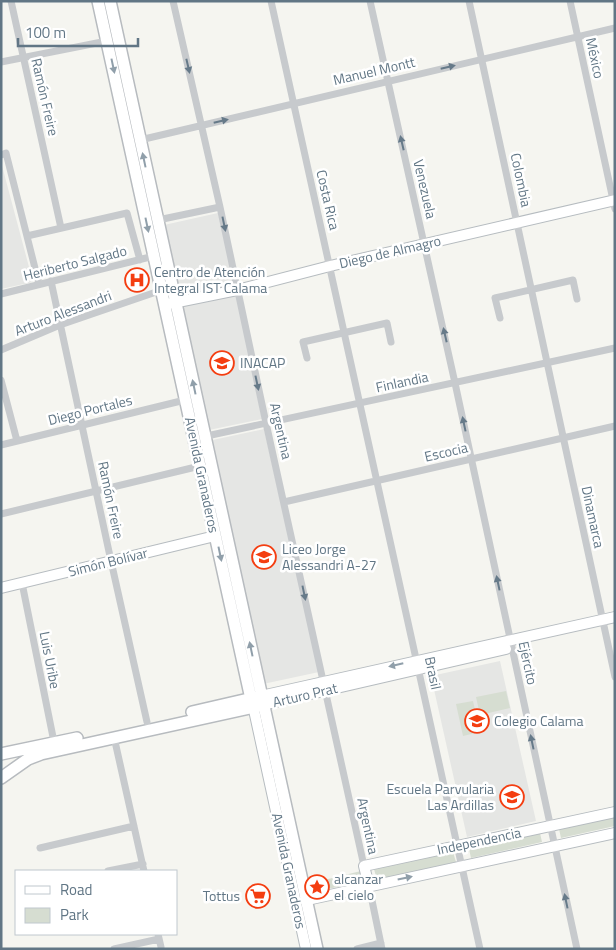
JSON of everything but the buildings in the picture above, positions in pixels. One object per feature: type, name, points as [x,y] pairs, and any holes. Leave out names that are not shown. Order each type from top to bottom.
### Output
[{"type":"main road","name":"Avenida Granaderos","points":[[98,1],[162,290],[170,304],[257,702]]},
{"type":"main road","name":"Avenida Granaderos","points":[[110,1],[158,220],[186,400],[200,437],[200,466],[215,536],[317,949]]},
{"type":"main road","name":"Arturo Prat","points":[[1,754],[147,722],[257,702]]},
{"type":"main road","name":"Arturo Prat","points":[[1,778],[18,765],[36,756],[257,702]]},
{"type":"street","name":"Ramón Freire","points":[[11,1],[62,228]]},
{"type":"street","name":"Argentina","points":[[173,1],[202,125],[364,866]]},
{"type":"street","name":"Costa Rica","points":[[271,1],[360,404]]},
{"type":"street","name":"Venezuela","points":[[370,1],[455,383]]},
{"type":"street","name":"Colombia","points":[[469,1],[547,363]]},
{"type":"street","name":"México","points":[[570,1],[614,203]]},
{"type":"street","name":"Manuel Montt","points":[[140,140],[615,28]]},
{"type":"street","points":[[1,62],[107,41]]},
{"type":"street","points":[[4,154],[39,284]]},
{"type":"street","name":"Diego de Almagro","points":[[170,304],[237,290],[517,222],[614,203]]},
{"type":"street","points":[[158,220],[220,207]]},
{"type":"street","points":[[27,236],[128,213],[140,260]]},
{"type":"street","name":"Heriberto Salgado","points":[[1,294],[154,256]]},
{"type":"street","points":[[500,318],[495,298],[573,280],[577,299]]},
{"type":"street","name":"Ramón Freire","points":[[51,282],[147,722]]},
{"type":"street","name":"Arturo Alessandri","points":[[1,350],[60,325],[162,290]]},
{"type":"street","points":[[307,358],[303,342],[387,323],[391,342]]},
{"type":"street","name":"Finlandia","points":[[200,437],[615,348]]},
{"type":"street","name":"Dinamarca","points":[[547,363],[615,677]]},
{"type":"street","points":[[1,380],[17,441]]},
{"type":"street","name":"Ejército","points":[[455,383],[577,949]]},
{"type":"street","name":"Diego Portales","points":[[1,445],[186,400]]},
{"type":"street","name":"Brasil","points":[[360,404],[480,949]]},
{"type":"street","name":"Escocia","points":[[284,502],[615,426]]},
{"type":"street","points":[[1,514],[200,466]]},
{"type":"street","name":"Simón Bolívar","points":[[1,588],[215,536]]},
{"type":"street","name":"Luis Uribe","points":[[22,583],[54,742]]},
{"type":"street","name":"Arturo Prat","points":[[257,702],[603,623],[615,617]]},
{"type":"street","name":"Arturo Prat","points":[[603,623],[615,624]]},
{"type":"street","name":"Avenida Granaderos","points":[[257,702],[306,949]]},
{"type":"street","points":[[114,737],[143,867],[117,870]]},
{"type":"street","name":"Independencia","points":[[364,866],[615,812]]},
{"type":"street","points":[[40,848],[134,826]]},
{"type":"street","name":"Independencia","points":[[306,900],[615,833]]},
{"type":"street","points":[[357,949],[382,946],[364,866]]},
{"type":"street","points":[[114,949],[159,940]]},
{"type":"shaded area","points":[[1,162],[33,282],[1,289]]},
{"type":"shaded area","points":[[218,213],[235,284],[180,296],[164,225]]},
{"type":"shaded area","name":"INACAP","points":[[236,293],[262,419],[209,430],[180,306]]},
{"type":"shaded area","name":"Liceo Jorge Alessandri A-27","points":[[264,429],[319,672],[263,684],[208,441]]},
{"type":"shaded area","name":"Colegio Calama","points":[[500,661],[536,821],[467,837],[431,676]]},
{"type":"green space","points":[[506,691],[510,708],[480,715],[476,697]]},
{"type":"green space","points":[[473,701],[480,732],[463,736],[456,704]]},
{"type":"green space","points":[[615,816],[615,826],[561,838],[559,829]]},
{"type":"green space","points":[[540,833],[542,842],[471,858],[469,849]]},
{"type":"green space","points":[[453,852],[456,862],[377,880],[374,869]]},
{"type":"green space","points":[[361,871],[363,882],[322,890],[320,881]]},
{"type":"place","name":"Centro de Atención Integral IST Calama","points":[[137,280]]},
{"type":"place","name":"INACAP","points":[[222,363]]},
{"type":"place","name":"Liceo Jorge Alessandri A-27","points":[[264,557]]},
{"type":"place","name":"Colegio Calama","points":[[477,721]]},
{"type":"place","name":"Escuela Parvularia Las Ardillas","points":[[512,797]]},
{"type":"place","name":"alcanzar el cielo","points":[[317,887]]},
{"type":"place","name":"Tottus","points":[[258,896]]}]
